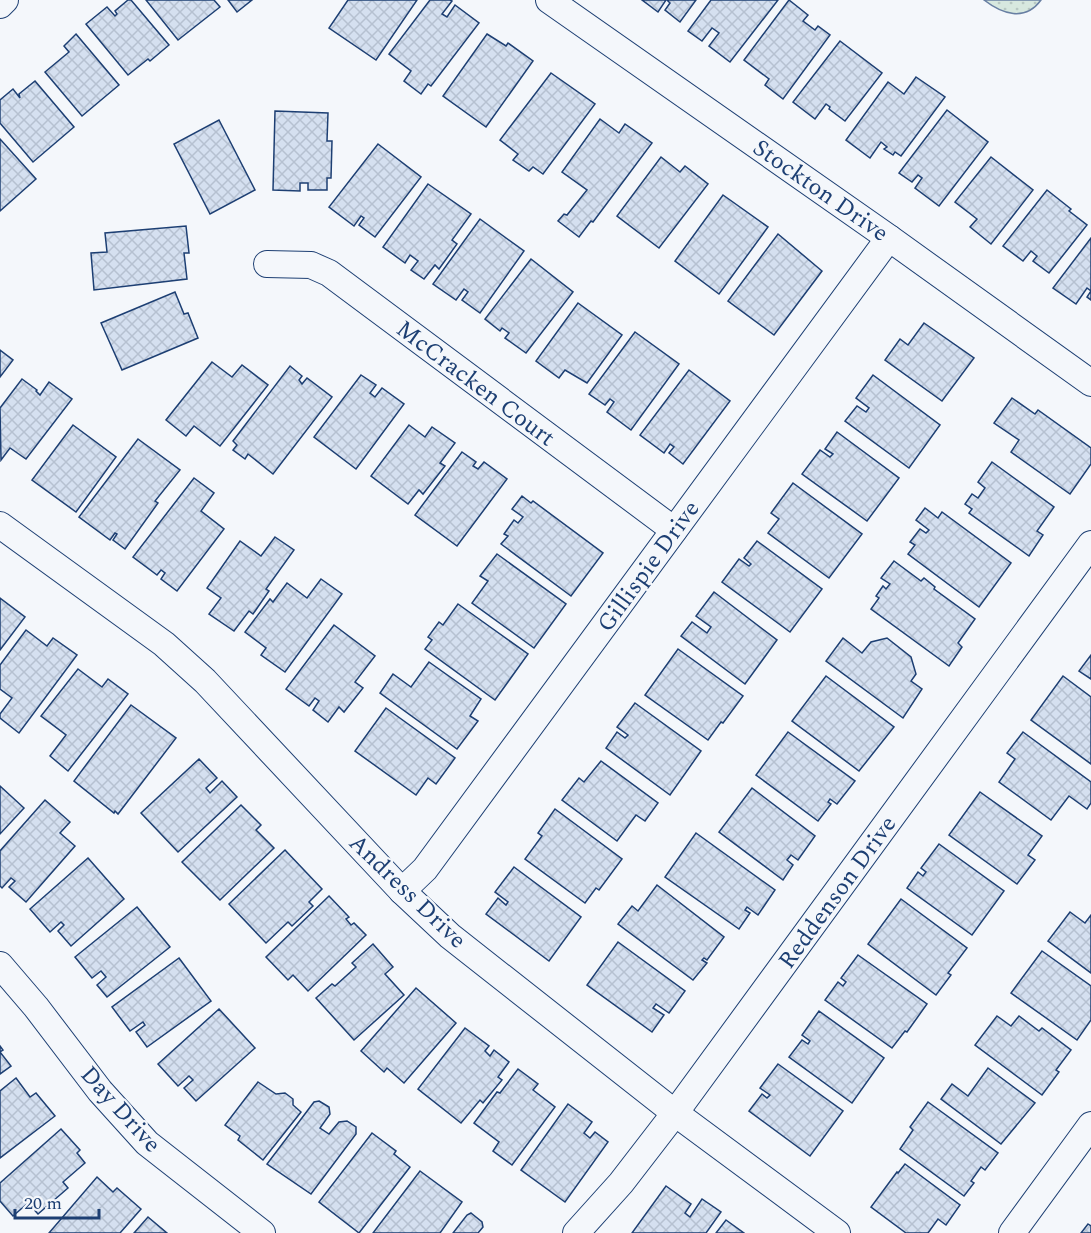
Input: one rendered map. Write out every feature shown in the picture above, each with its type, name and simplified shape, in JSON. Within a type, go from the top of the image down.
[{"type":"street","points":[[0,5],[5,0]]},
{"type":"street","name":"Stockton Drive","points":[[549,0],[1091,383]]},
{"type":"street","name":"Gillispie Drive","points":[[402,891],[425,869],[888,238]]},
{"type":"street","name":"McCracken Court","points":[[267,264],[311,265],[329,273],[674,530]]},
{"type":"street","name":"Andress Drive","points":[[0,525],[155,638],[205,681],[402,891],[450,936],[675,1113],[837,1233]]},
{"type":"street","name":"Reddenson Drive","points":[[576,1233],[621,1183],[675,1113],[1091,544]]},
{"type":"street","name":"Day Drive","points":[[0,965],[36,1007],[100,1091],[147,1143],[262,1233]]},
{"type":"street","points":[[1012,1233],[1091,1125]]},
{"type":"shaded area","points":[[984,0],[1041,0],[1028,11],[1013,14],[998,9]]},
{"type":"building","points":[[131,0],[169,45],[128,75],[86,24],[107,7],[115,16],[117,14],[115,11]]},
{"type":"building","points":[[146,0],[214,0],[220,7],[178,40]]},
{"type":"building","points":[[228,0],[252,0],[237,12]]},
{"type":"building","points":[[348,0],[417,0],[376,60],[329,28]]},
{"type":"building","points":[[430,0],[450,0],[452,1],[442,14],[447,17],[455,5],[479,23],[431,86],[428,84],[421,94],[404,81],[411,71],[389,54]]},
{"type":"building","points":[[642,0],[666,0],[658,12]]},
{"type":"building","points":[[667,0],[696,0],[680,22],[665,10],[670,3]]},
{"type":"building","points":[[711,0],[778,0],[730,62],[709,46],[719,33],[712,28],[702,41],[688,31]]},
{"type":"building","points":[[789,0],[808,15],[803,21],[815,30],[818,26],[830,35],[783,99],[765,85],[769,79],[744,60]]},
{"type":"building","points":[[76,34],[119,85],[82,116],[45,72],[69,52],[64,46]]},
{"type":"building","points":[[487,34],[506,46],[508,43],[533,61],[486,127],[443,96]]},
{"type":"building","points":[[840,41],[882,73],[845,121],[826,104],[815,119],[793,102]]},
{"type":"building","points":[[551,73],[595,104],[543,174],[533,167],[529,171],[513,160],[518,154],[500,140]]},
{"type":"building","points":[[916,77],[945,97],[901,156],[895,152],[893,155],[884,149],[887,147],[881,142],[870,158],[846,140],[888,82],[904,94]]},
{"type":"building","points":[[35,81],[74,127],[33,162],[0,123],[0,100],[13,89],[20,98],[19,94]]},
{"type":"building","points":[[947,110],[988,142],[939,206],[915,188],[922,178],[918,175],[912,182],[899,173]]},
{"type":"building","points":[[275,111],[328,113],[327,141],[332,141],[331,178],[327,178],[327,190],[308,190],[308,183],[300,183],[300,191],[273,190]]},
{"type":"building","points":[[600,119],[619,133],[625,124],[652,143],[593,222],[591,221],[579,237],[558,221],[564,214],[567,215],[587,190],[562,172]]},
{"type":"building","points":[[219,120],[255,190],[210,214],[174,144]]},
{"type":"building","points":[[0,139],[36,179],[0,211]]},
{"type":"building","points":[[378,144],[421,177],[375,237],[359,225],[364,218],[361,216],[354,226],[329,207]]},
{"type":"building","points":[[661,157],[680,172],[685,166],[708,184],[659,248],[617,216]]},
{"type":"building","points":[[991,157],[1033,190],[991,244],[970,227],[977,219],[955,202]]},
{"type":"building","points":[[428,184],[471,214],[452,240],[457,244],[439,269],[435,265],[424,279],[411,270],[418,261],[410,255],[405,263],[383,247]]},
{"type":"building","points":[[1047,190],[1087,225],[1049,273],[1033,261],[1037,256],[1031,251],[1023,261],[1003,246]]},
{"type":"building","points":[[723,195],[768,227],[719,294],[675,261]]},
{"type":"building","points":[[480,219],[524,251],[480,313],[462,300],[468,292],[464,289],[456,300],[433,284]]},
{"type":"building","points":[[186,226],[189,253],[184,253],[187,279],[94,290],[91,253],[107,252],[105,233]]},
{"type":"building","points":[[778,234],[822,271],[774,335],[728,301]]},
{"type":"building","points":[[1091,238],[1091,291],[1087,288],[1076,304],[1053,288]]},
{"type":"building","points":[[531,259],[573,292],[526,353],[505,338],[509,333],[502,328],[500,331],[485,319]]},
{"type":"building","points":[[175,292],[184,314],[188,313],[198,338],[122,370],[101,323]]},
{"type":"building","points":[[578,303],[622,335],[587,383],[565,370],[559,378],[536,361]]},
{"type":"building","points":[[924,323],[974,358],[942,401],[885,360],[900,339],[908,345]]},
{"type":"building","points":[[635,332],[679,364],[631,430],[607,412],[614,402],[610,399],[605,405],[589,394]]},
{"type":"building","points":[[0,350],[13,360],[0,377]]},
{"type":"building","points":[[212,362],[232,377],[242,365],[268,385],[220,446],[194,426],[186,436],[166,420]]},
{"type":"building","points":[[290,366],[302,376],[299,380],[302,384],[307,378],[332,397],[273,474],[248,454],[245,459],[233,450],[237,445],[233,441]]},
{"type":"building","points":[[689,370],[730,401],[683,464],[669,453],[674,447],[670,444],[664,453],[640,435]]},
{"type":"building","points":[[361,375],[376,385],[370,393],[375,397],[382,388],[404,404],[356,469],[314,437]]},
{"type":"building","points":[[873,375],[940,425],[909,468],[845,421],[857,406],[866,412],[869,408],[856,398]]},
{"type":"building","points":[[22,379],[40,395],[49,382],[72,399],[26,459],[10,448],[1,460],[0,408]]},
{"type":"building","points":[[1012,398],[1035,414],[1038,410],[1091,448],[1091,464],[1070,494],[1011,452],[1019,440],[994,423]]},
{"type":"building","points":[[73,425],[116,457],[76,512],[32,480]]},
{"type":"building","points":[[409,425],[425,437],[432,427],[455,443],[440,463],[445,466],[423,494],[419,490],[408,504],[371,476]]},
{"type":"building","points":[[837,432],[899,478],[867,521],[802,474],[820,450],[830,457],[833,454],[825,449]]},
{"type":"building","points":[[138,439],[180,470],[155,501],[158,503],[125,549],[113,540],[117,534],[115,533],[110,540],[79,517]]},
{"type":"building","points":[[462,452],[476,462],[473,466],[478,469],[484,462],[507,479],[457,546],[415,515]]},
{"type":"building","points":[[992,462],[1054,507],[1037,531],[1043,535],[1029,556],[969,513],[972,509],[965,504],[972,494],[978,498],[985,488],[978,482]]},
{"type":"building","points":[[194,478],[214,493],[201,511],[224,529],[177,591],[161,579],[165,573],[161,570],[157,575],[133,557]]},
{"type":"building","points":[[793,483],[862,534],[829,578],[768,533],[779,519],[771,513]]},
{"type":"building","points":[[522,496],[531,503],[533,501],[603,553],[571,596],[501,544],[508,536],[504,534],[514,520],[518,523],[523,517],[512,509]]},
{"type":"building","points":[[925,508],[938,518],[942,512],[1011,563],[979,607],[908,554],[915,545],[910,542],[920,529],[926,533],[929,530],[916,520]]},
{"type":"building","points":[[275,537],[294,550],[266,589],[269,591],[253,614],[249,611],[234,631],[209,614],[221,598],[207,588],[240,541],[261,556]]},
{"type":"building","points":[[757,541],[822,589],[790,632],[722,582],[739,559],[749,566],[751,564],[744,558]]},
{"type":"building","points":[[497,554],[566,604],[534,648],[472,603],[488,581],[480,576]]},
{"type":"building","points":[[894,561],[921,581],[924,578],[935,587],[934,589],[975,619],[958,643],[962,647],[949,666],[871,609],[879,598],[876,596],[883,586],[886,589],[890,584],[881,578]]},
{"type":"building","points":[[321,579],[342,594],[285,672],[261,655],[266,648],[245,632],[270,599],[273,602],[287,583],[307,598]]},
{"type":"building","points":[[714,592],[777,640],[745,684],[681,636],[692,622],[707,633],[711,627],[696,616]]},
{"type":"building","points":[[0,598],[25,617],[0,650]]},
{"type":"building","points":[[458,604],[528,654],[495,700],[425,649],[432,640],[428,637],[439,622],[443,625]]},
{"type":"building","points":[[334,625],[375,656],[355,682],[363,688],[344,712],[339,707],[328,722],[313,710],[319,701],[315,698],[309,706],[286,689]]},
{"type":"building","points":[[26,630],[47,646],[53,638],[77,655],[19,733],[0,718],[0,714],[12,698],[0,689],[0,665]]},
{"type":"building","points":[[843,638],[862,653],[871,642],[887,638],[911,657],[916,674],[911,681],[922,689],[903,718],[826,661]]},
{"type":"building","points":[[678,649],[743,696],[708,740],[645,695]]},
{"type":"building","points":[[1091,655],[1091,679],[1079,671]]},
{"type":"building","points":[[429,662],[481,699],[470,716],[478,721],[457,749],[380,693],[393,674],[411,687]]},
{"type":"building","points":[[78,669],[102,687],[108,679],[128,694],[68,771],[50,756],[66,735],[41,716]]},
{"type":"building","points":[[826,676],[894,727],[859,771],[792,721]]},
{"type":"building","points":[[1063,676],[1091,697],[1091,764],[1031,720]]},
{"type":"building","points":[[635,703],[701,751],[670,795],[606,748],[617,732],[625,738],[628,735],[617,727]]},
{"type":"building","points":[[131,705],[176,738],[118,814],[74,781]]},
{"type":"building","points":[[386,708],[455,758],[436,784],[428,778],[416,795],[355,751]]},
{"type":"building","points":[[788,732],[855,781],[837,804],[830,799],[828,802],[831,804],[818,821],[756,775]]},
{"type":"building","points":[[1023,732],[1091,782],[1091,803],[1087,809],[1069,796],[1051,820],[999,782],[1015,759],[1007,753]]},
{"type":"building","points":[[199,759],[217,778],[206,788],[210,793],[222,781],[237,797],[178,852],[141,813]]},
{"type":"building","points":[[601,761],[658,803],[645,821],[636,815],[617,841],[562,800],[579,778],[584,782]]},
{"type":"building","points":[[0,786],[24,808],[0,834]]},
{"type":"building","points":[[752,788],[815,836],[798,860],[791,855],[787,860],[793,865],[783,880],[719,832]]},
{"type":"building","points":[[980,792],[1042,836],[1028,855],[1035,860],[1017,884],[949,835]]},
{"type":"building","points":[[45,800],[70,822],[60,833],[75,846],[26,902],[9,887],[15,881],[11,878],[2,888],[0,886],[0,851]]},
{"type":"building","points":[[241,805],[261,825],[256,830],[274,848],[220,900],[182,862]]},
{"type":"building","points":[[555,809],[622,859],[599,890],[596,888],[585,903],[525,859],[542,836],[538,833]]},
{"type":"building","points":[[696,833],[775,890],[758,915],[747,907],[745,910],[750,913],[739,929],[665,877]]},
{"type":"building","points":[[939,844],[1004,891],[972,935],[907,888],[918,872],[923,876],[926,872],[921,868]]},
{"type":"building","points":[[285,850],[322,889],[309,902],[313,906],[292,926],[288,922],[266,943],[229,904]]},
{"type":"building","points":[[88,858],[124,899],[71,946],[58,931],[64,925],[61,922],[50,932],[30,909]]},
{"type":"building","points":[[514,867],[581,917],[549,961],[486,914],[498,898],[506,905],[508,902],[495,892]]},
{"type":"building","points":[[657,885],[724,937],[707,960],[704,958],[702,960],[707,963],[693,980],[618,924],[632,906],[638,911]]},
{"type":"building","points":[[329,896],[349,917],[346,919],[351,925],[354,923],[366,935],[308,991],[293,975],[288,980],[266,957]]},
{"type":"building","points":[[901,899],[967,948],[948,973],[951,975],[936,995],[868,944]]},
{"type":"building","points":[[137,907],[170,947],[107,997],[97,985],[106,977],[101,971],[92,978],[75,957]]},
{"type":"building","points":[[1070,912],[1085,923],[1091,915],[1091,973],[1048,941]]},
{"type":"building","points":[[618,942],[685,991],[669,1013],[656,1004],[653,1008],[664,1015],[652,1032],[587,985]]},
{"type":"building","points":[[373,944],[393,967],[385,974],[404,995],[354,1040],[316,998],[332,984],[335,986],[356,967],[352,963]]},
{"type":"building","points":[[1042,951],[1091,986],[1091,1020],[1077,1040],[1011,993]]},
{"type":"building","points":[[858,955],[927,1004],[892,1048],[825,1000],[838,982],[843,986],[846,982],[841,978]]},
{"type":"building","points":[[179,958],[211,1001],[147,1047],[136,1032],[145,1025],[143,1022],[130,1031],[112,1007]]},
{"type":"building","points":[[416,988],[456,1023],[404,1083],[387,1068],[384,1072],[361,1051]]},
{"type":"building","points":[[219,1009],[255,1048],[196,1101],[184,1088],[193,1080],[189,1076],[178,1086],[158,1064]]},
{"type":"building","points":[[819,1011],[884,1058],[852,1103],[789,1057],[802,1040],[808,1044],[810,1041],[802,1035]]},
{"type":"building","points":[[997,1016],[1011,1026],[1019,1016],[1039,1031],[1042,1028],[1071,1050],[1056,1070],[1059,1072],[1042,1095],[975,1045]]},
{"type":"building","points":[[465,1028],[489,1046],[485,1051],[490,1056],[494,1050],[509,1062],[498,1077],[502,1080],[483,1103],[480,1100],[461,1123],[418,1089]]},
{"type":"building","points":[[0,1052],[11,1066],[0,1074]]},
{"type":"building","points":[[778,1064],[843,1111],[810,1156],[749,1111],[762,1094],[767,1098],[770,1095],[760,1088]]},
{"type":"building","points":[[988,1068],[1035,1103],[1001,1144],[941,1099],[952,1084],[968,1096]]},
{"type":"building","points":[[518,1069],[538,1084],[533,1090],[555,1107],[512,1165],[493,1151],[499,1142],[474,1123]]},
{"type":"building","points":[[16,1078],[30,1097],[36,1093],[55,1116],[0,1158],[0,1091]]},
{"type":"building","points":[[258,1082],[276,1094],[285,1093],[293,1099],[293,1105],[301,1112],[263,1160],[238,1140],[240,1136],[225,1125]]},
{"type":"building","points":[[319,1101],[329,1107],[330,1114],[320,1128],[329,1134],[339,1122],[347,1121],[356,1127],[356,1134],[311,1194],[267,1164],[314,1102]]},
{"type":"building","points":[[928,1102],[998,1153],[985,1170],[981,1167],[971,1181],[974,1183],[964,1196],[900,1149],[913,1130],[910,1127]]},
{"type":"building","points":[[568,1104],[592,1122],[584,1133],[590,1138],[595,1132],[608,1142],[565,1202],[521,1170]]},
{"type":"building","points":[[61,1129],[80,1150],[77,1153],[85,1163],[63,1182],[68,1188],[38,1214],[28,1203],[13,1216],[0,1201],[0,1183]]},
{"type":"building","points":[[372,1133],[396,1151],[394,1154],[410,1167],[359,1233],[319,1202]]},
{"type":"building","points":[[905,1164],[960,1205],[946,1225],[938,1219],[928,1233],[906,1233],[871,1207]]},
{"type":"building","points":[[420,1171],[462,1202],[440,1233],[373,1233]]},
{"type":"building","points":[[97,1177],[113,1192],[117,1188],[141,1209],[120,1233],[49,1233]]},
{"type":"building","points":[[666,1186],[691,1204],[685,1213],[690,1217],[702,1199],[721,1212],[706,1233],[632,1233]]},
{"type":"building","points":[[471,1213],[482,1222],[483,1227],[478,1233],[453,1233],[467,1215]]},
{"type":"building","points":[[148,1217],[167,1233],[134,1233]]},
{"type":"building","points":[[726,1220],[744,1233],[716,1233]]},
{"type":"building","points":[[1088,1224],[1091,1226],[1091,1233],[1081,1233]]}]
